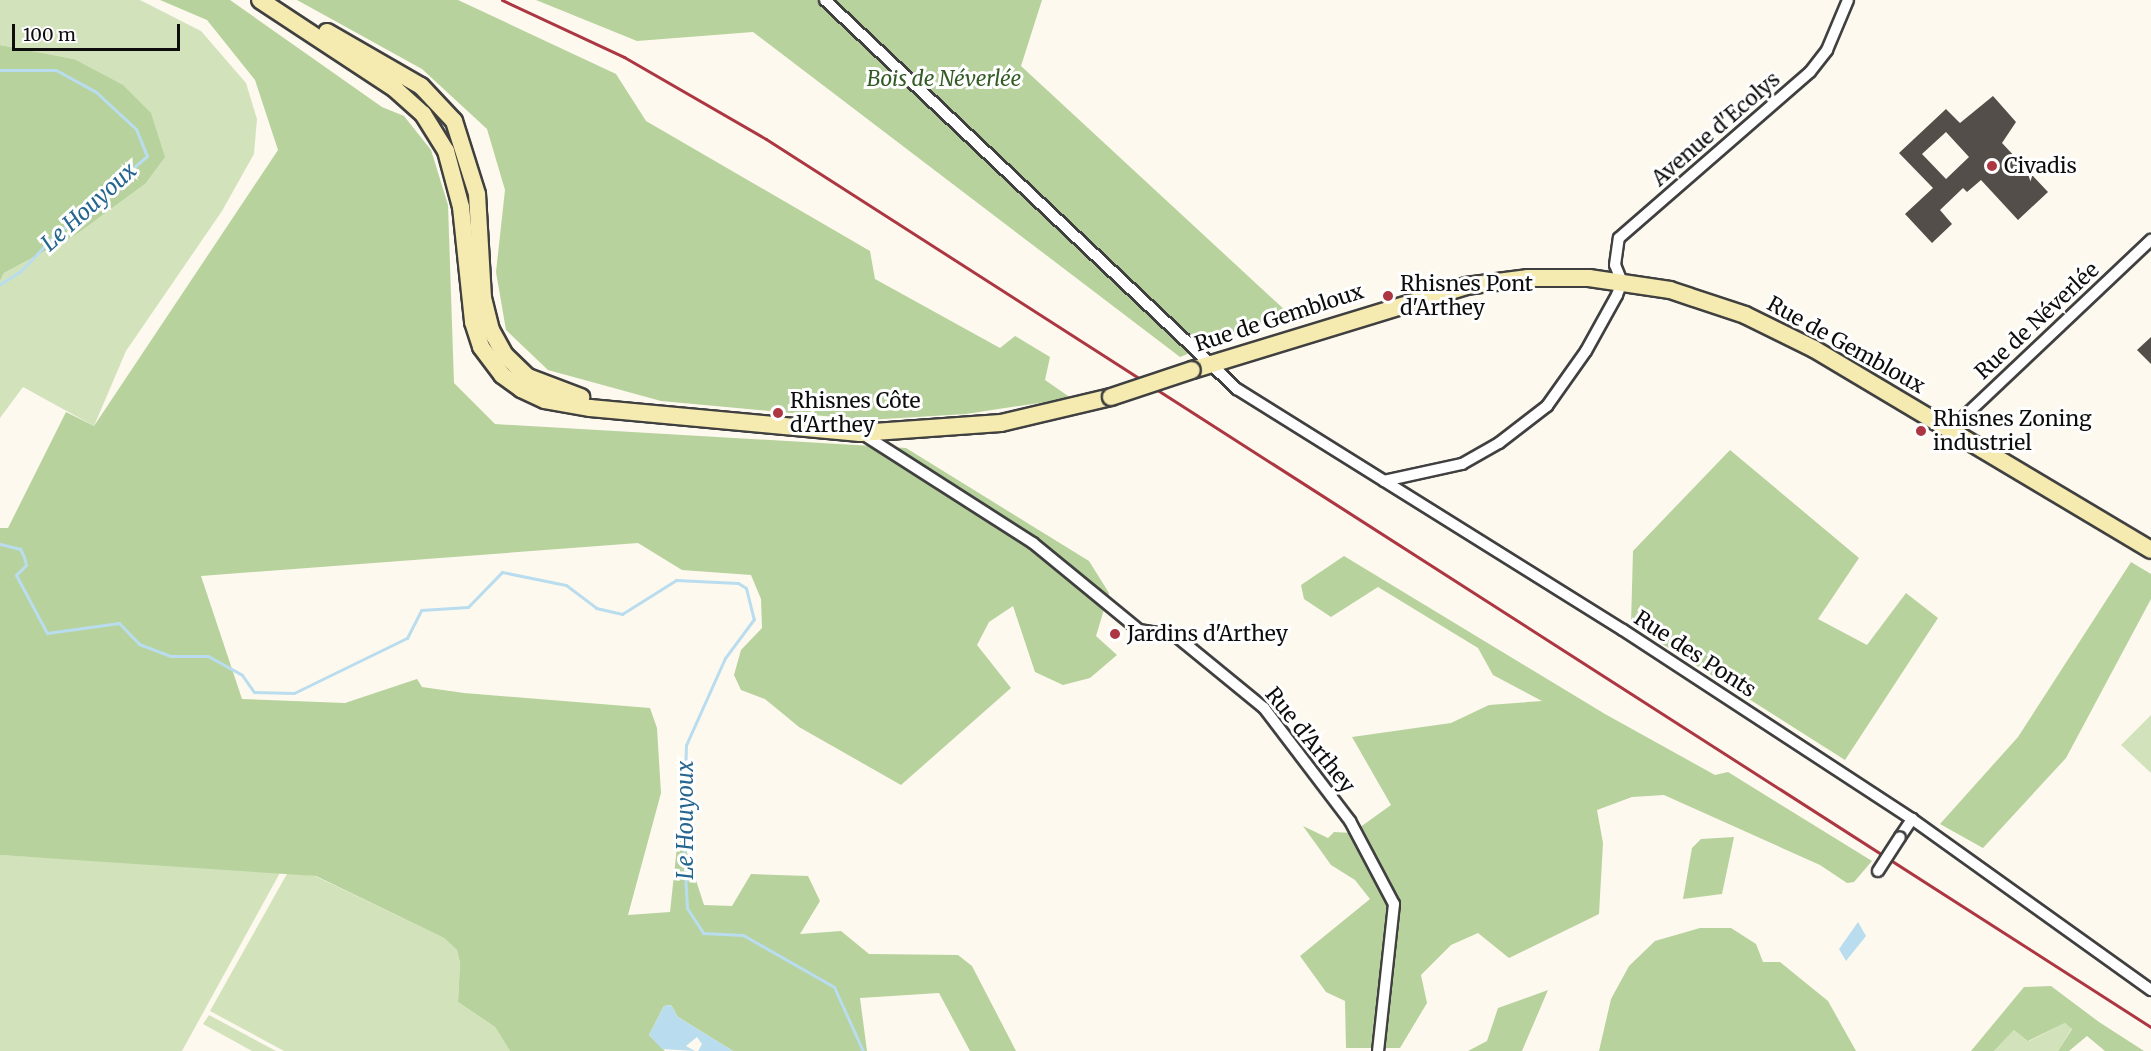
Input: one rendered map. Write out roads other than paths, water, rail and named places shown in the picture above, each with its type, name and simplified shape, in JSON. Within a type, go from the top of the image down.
[{"type":"main road","name":"Rue de Gembloux","points":[[262,0],[395,89],[423,114],[446,151],[461,207],[473,322],[481,347],[502,375],[545,400],[678,417],[860,433],[1001,423],[1075,409],[1210,364],[1466,286],[1528,278],[1622,282],[1712,303],[1779,330],[2151,550]]},
{"type":"street","name":"Rue des Ponts","points":[[825,0],[1237,389],[1912,819],[2151,990]]},
{"type":"street","name":"Avenue d'Ecolys","points":[[1622,282],[1616,265],[1619,238],[1810,72],[1841,25],[1848,0]]},
{"type":"street","name":"Rue de Néverlée","points":[[1950,430],[2151,240]]},
{"type":"street","points":[[1384,481],[1462,464],[1499,443],[1547,406],[1586,351],[1622,282]]},
{"type":"street","name":"Rue d'Arthey","points":[[860,433],[1034,543],[1139,630],[1176,636],[1264,708],[1350,821],[1394,904],[1378,1051]]},
{"type":"street","points":[[1878,871],[1912,819]]},
{"type":"water","points":[[1858,922],[1866,936],[1846,961],[1839,949]]},
{"type":"water","points":[[671,1005],[678,1017],[733,1051],[698,1051],[702,1044],[697,1037],[686,1046],[695,1051],[662,1049],[649,1035],[664,1006]]},
{"type":"waterway","name":"Le Houyoux","points":[[0,70],[56,70],[96,92],[136,129],[147,156],[51,239],[21,271],[0,284]]},
{"type":"waterway","name":"Le Houyoux","points":[[0,544],[20,549],[26,565],[16,575],[47,633],[119,623],[139,644],[171,656],[208,656],[242,675],[254,692],[294,693],[407,638],[421,610],[468,607],[502,572],[566,585],[596,608],[622,614],[676,580],[738,583],[746,588],[754,619],[725,658],[686,745],[683,836],[687,908],[703,933],[743,935],[834,987],[863,1051]]},
{"type":"railway","points":[[502,0],[624,57],[766,139],[2151,1027]]},
{"type":"place","name":"Civadis","points":[[1992,166]]},
{"type":"place","name":"Rhisnes Pont d'Arthey","points":[[1388,296]]},
{"type":"place","name":"Rhisnes Côte d'Arthey","points":[[778,413]]},
{"type":"place","name":"Rhisnes Zoning industriel","points":[[1921,431]]},
{"type":"place","name":"Jardins d'Arthey","points":[[1115,634]]},
{"type":"park label","name":"Bois de Néverlée","points":[[944,79]]}]
